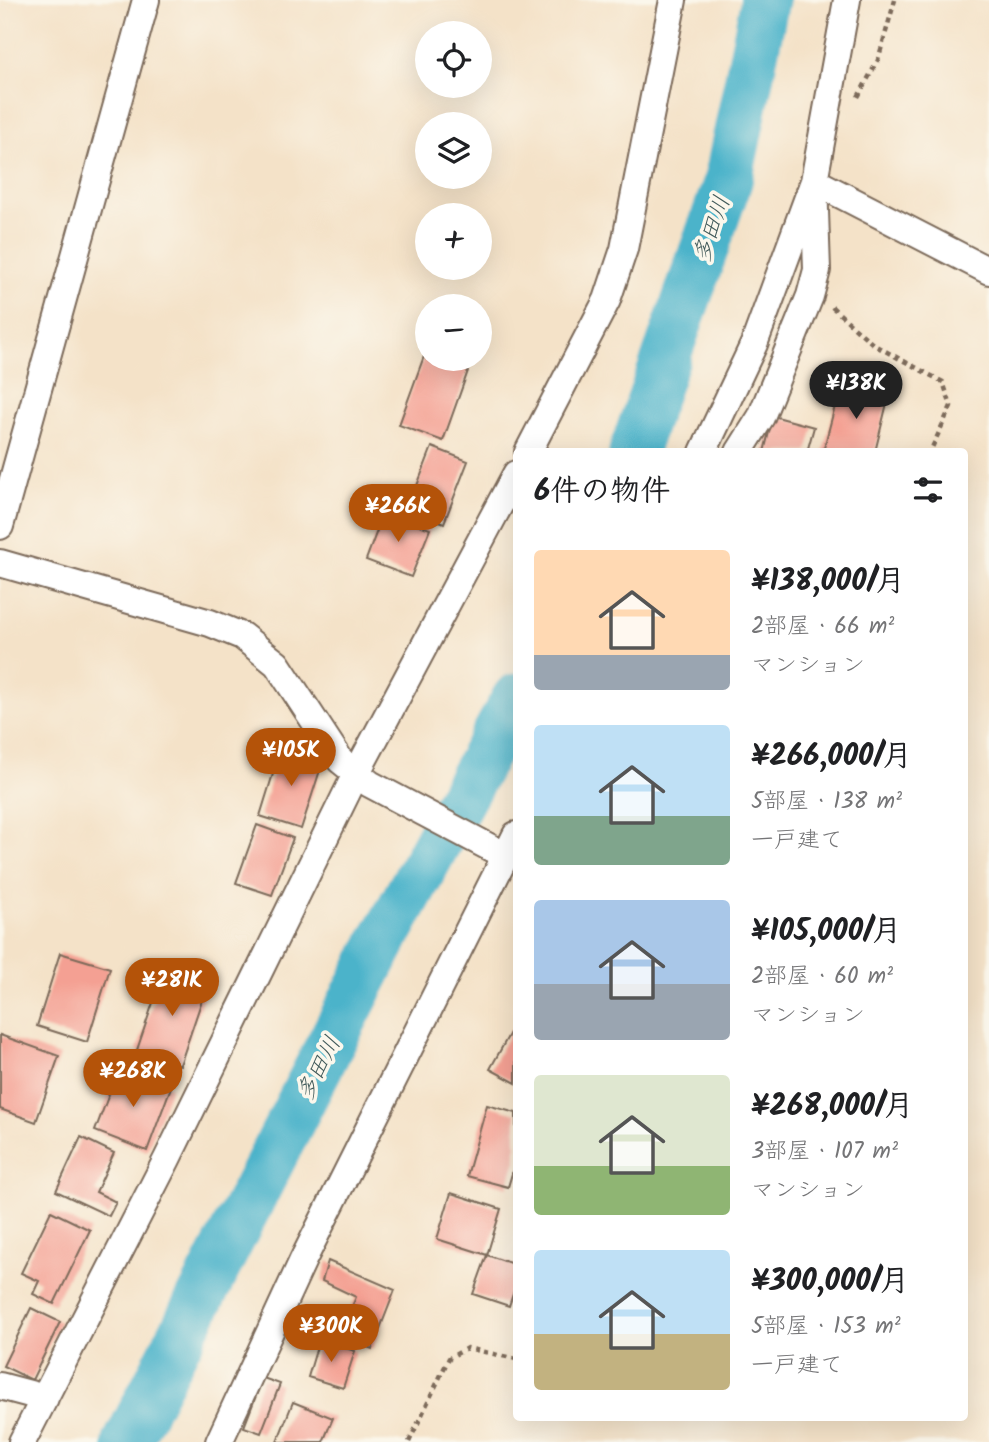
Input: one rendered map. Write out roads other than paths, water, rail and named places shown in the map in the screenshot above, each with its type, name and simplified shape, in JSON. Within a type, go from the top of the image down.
[{"type":"street","points":[[0,526],[146,0]]},
{"type":"street","points":[[530,448],[602,310],[620,262],[673,0]]},
{"type":"street","points":[[706,448],[754,344],[814,181],[847,0]]},
{"type":"street","points":[[742,448],[761,417],[810,296],[817,270],[814,181]]},
{"type":"street","points":[[814,181],[989,271]]},
{"type":"street","points":[[22,1442],[363,779],[513,480]]},
{"type":"street","points":[[0,564],[210,622],[242,636],[277,664],[340,760],[363,779],[504,847],[303,1260],[219,1442]]},
{"type":"street","points":[[0,1386],[45,1398]]},
{"type":"waterway","name":"多田川","points":[[634,448],[728,181],[765,0]]},
{"type":"waterway","name":"多田川","points":[[127,1442],[382,943],[513,703]]}]
